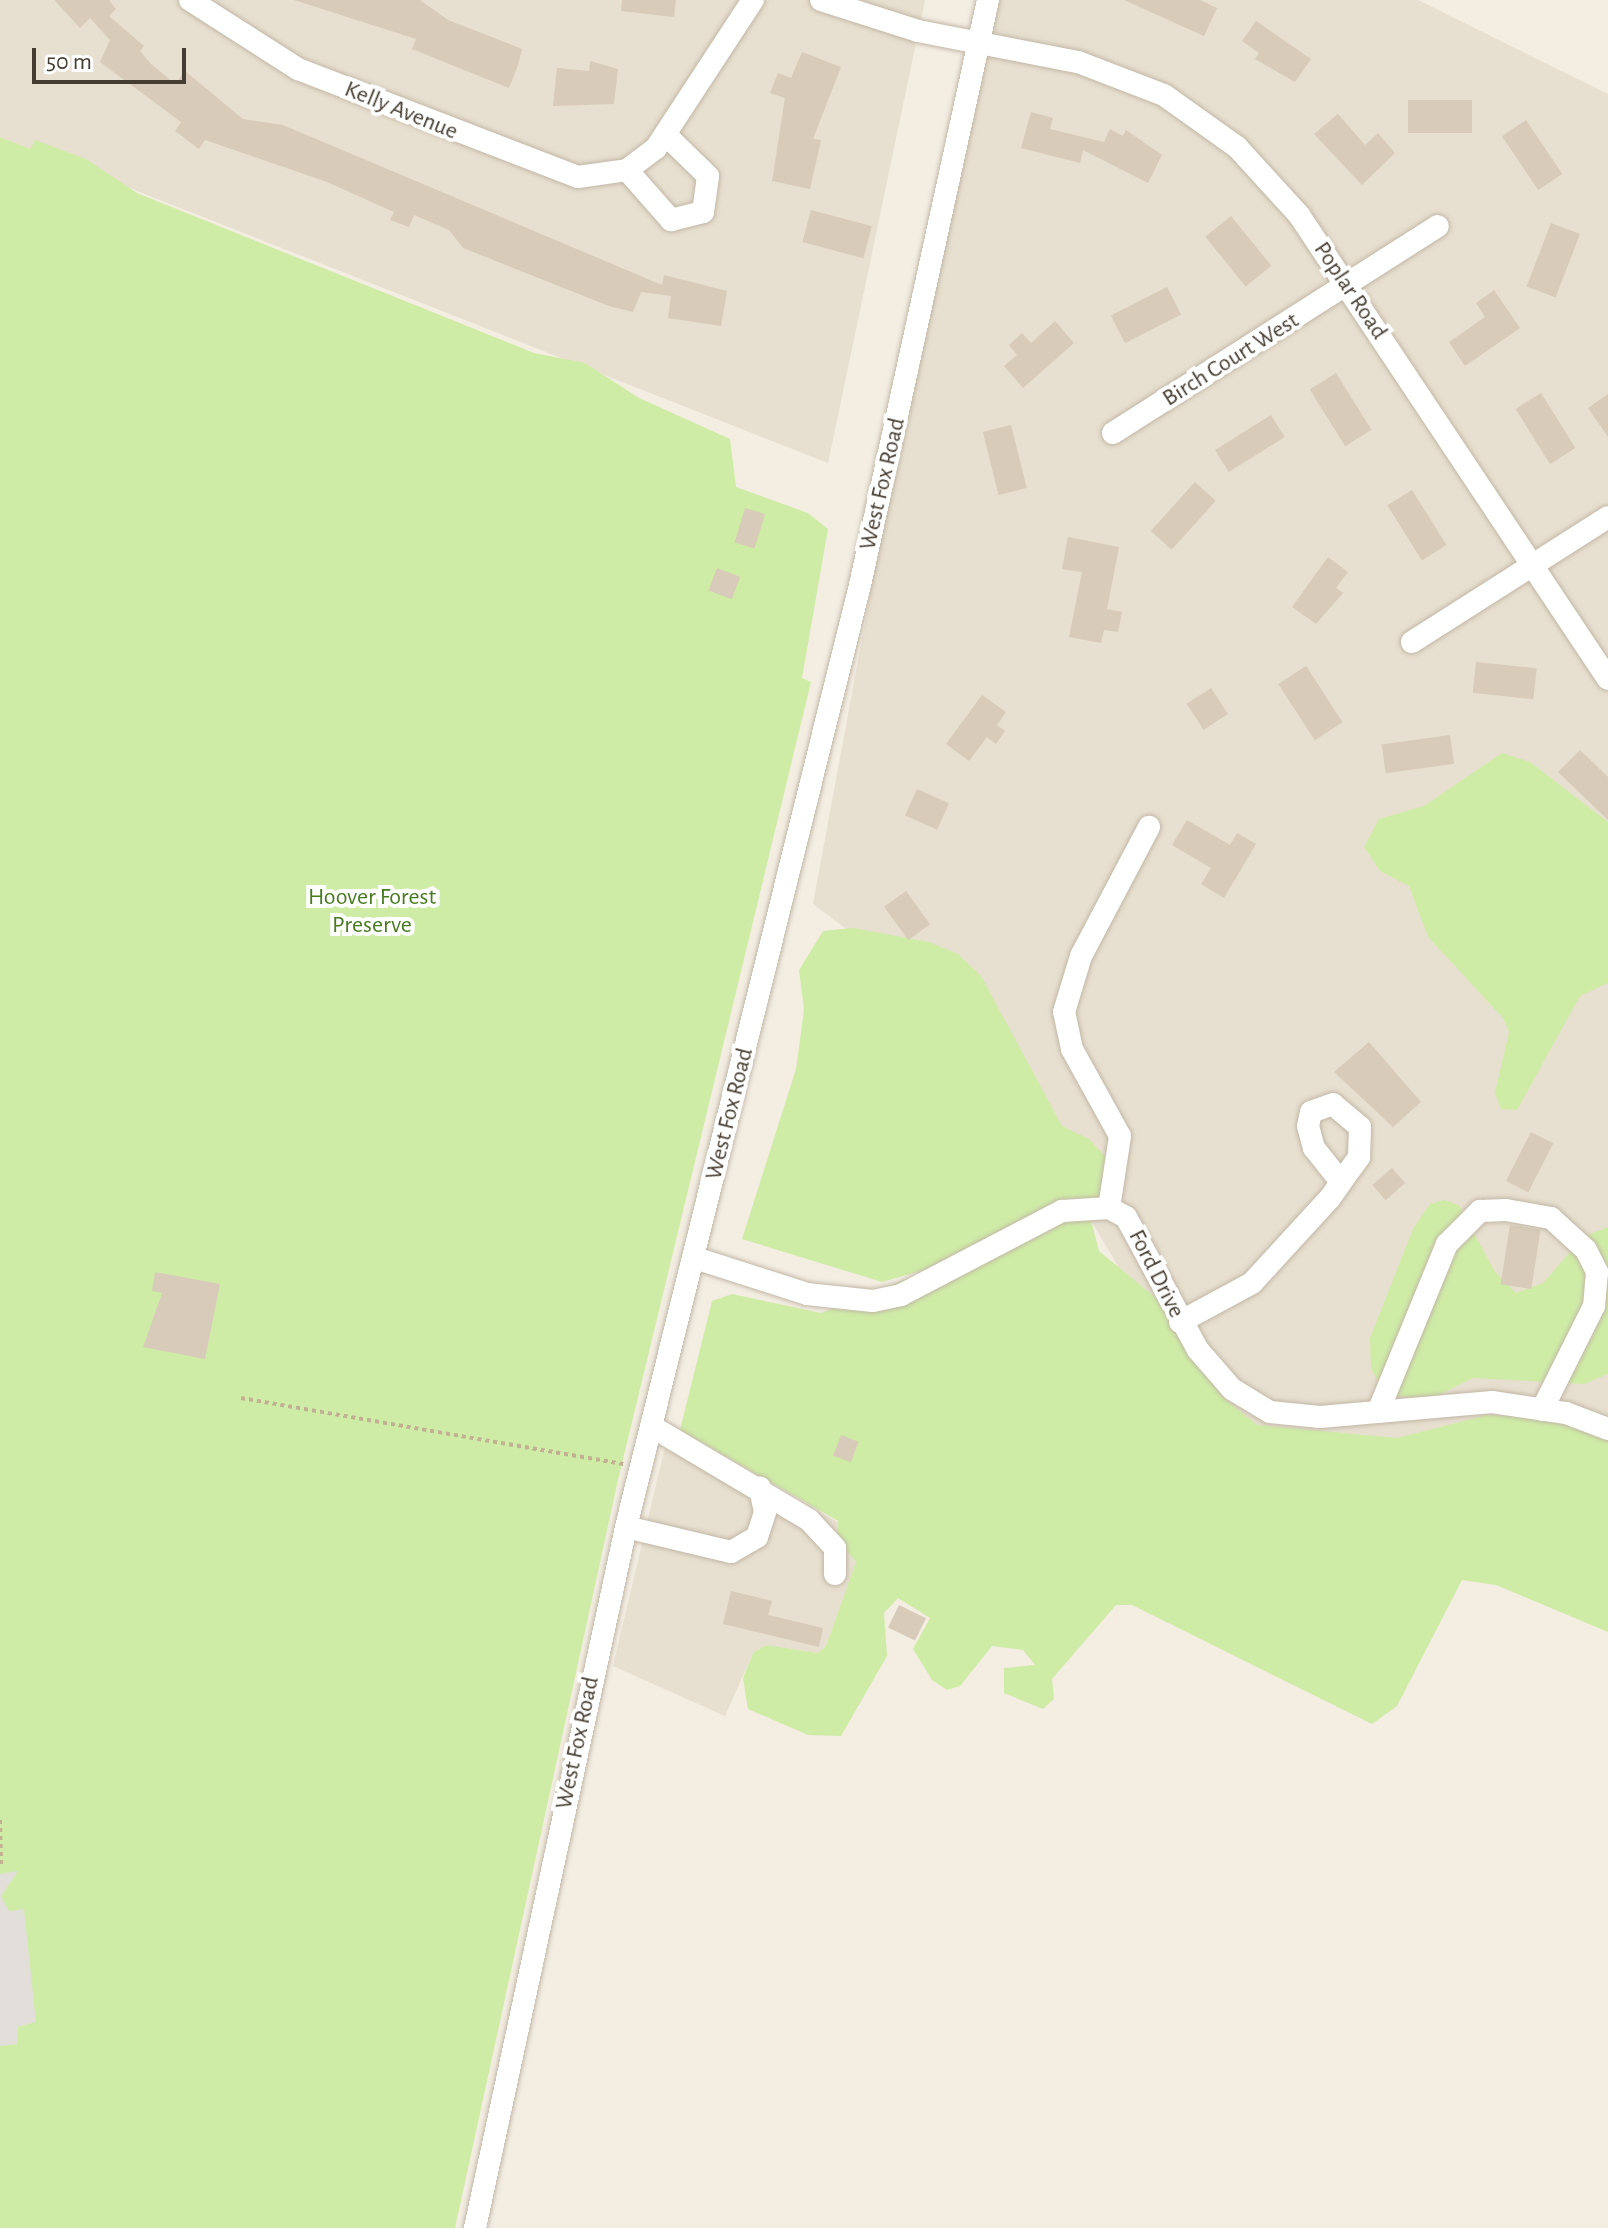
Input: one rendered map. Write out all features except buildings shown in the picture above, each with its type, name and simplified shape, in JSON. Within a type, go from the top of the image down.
[{"type":"street","name":"Kelly Avenue","points":[[190,0],[298,69],[559,174],[627,170]]},
{"type":"street","points":[[666,135],[708,176],[703,212],[671,220],[627,170],[666,135],[753,0]]},
{"type":"street","name":"Poplar Road","points":[[821,0],[861,17],[1078,62],[1164,95],[1237,147],[1299,215],[1608,679]]},
{"type":"street","name":"West Fox Road","points":[[475,2228],[626,1527],[860,585],[988,0]]},
{"type":"street","name":"Birch Court West","points":[[1113,433],[1348,287],[1438,226]]},
{"type":"street","points":[[1412,642],[1608,517]]},
{"type":"street","points":[[1109,1208],[1120,1136],[1072,1049],[1064,1012],[1081,956],[1149,827]]},
{"type":"street","points":[[1180,1322],[1252,1283],[1341,1182]]},
{"type":"street","name":"Ford Drive","points":[[695,1258],[807,1294],[873,1301],[901,1295],[1062,1211],[1109,1208],[1126,1217],[1180,1322],[1232,1389],[1270,1412],[1378,1412],[1492,1402],[1542,1410],[1608,1429]]},
{"type":"street","points":[[1378,1412],[1447,1244],[1480,1211],[1506,1210],[1551,1218],[1586,1250],[1597,1272],[1594,1306],[1542,1410]]},
{"type":"street","points":[[651,1426],[760,1488],[828,1539],[837,1556],[835,1574]]},
{"type":"street","points":[[626,1527],[731,1552],[757,1537],[765,1512],[760,1488]]},
{"type":"path","points":[[241,1398],[641,1467]]},
{"type":"path","points":[[0,1820],[1,1864]]},
{"type":"shaded area","points":[[0,0],[925,0],[828,463],[0,137]]},
{"type":"shaded area","points":[[988,0],[1418,0],[1608,94],[1608,1460],[1301,1464],[1206,1415],[1011,1085],[881,955],[813,904],[871,590],[860,585]]},
{"type":"shaded area","points":[[669,1430],[838,1522],[837,1533],[857,1562],[826,1646],[818,1653],[766,1645],[753,1653],[725,1716],[613,1666]]},
{"type":"shaded area","points":[[18,1871],[1,1896],[9,1911],[24,1909],[36,2022],[18,2027],[17,2044],[0,2046],[0,1874]]},
{"type":"green space","name":"Hoover Forest Preserve","points":[[0,137],[30,149],[35,140],[86,159],[137,193],[534,353],[585,363],[639,398],[730,439],[736,487],[808,513],[828,529],[802,678],[811,682],[618,1480],[455,2228],[0,2228]]},
{"type":"green space","points":[[1502,753],[1530,762],[1608,822],[1608,983],[1580,996],[1517,1110],[1501,1109],[1495,1093],[1509,1032],[1503,1018],[1428,937],[1409,886],[1380,871],[1364,847],[1379,819],[1424,806]]},
{"type":"green space","points":[[853,928],[929,942],[958,954],[981,976],[1062,1126],[1089,1139],[1114,1166],[1091,1220],[1099,1251],[1156,1298],[1221,1396],[1257,1425],[1397,1438],[1487,1415],[1563,1419],[1608,1434],[1608,1632],[1496,1585],[1462,1580],[1397,1706],[1372,1724],[1132,1605],[1116,1605],[1052,1679],[1054,1699],[1043,1709],[1004,1693],[1004,1668],[1035,1665],[1023,1650],[992,1646],[960,1686],[947,1690],[932,1680],[913,1649],[930,1618],[898,1598],[884,1613],[887,1656],[841,1736],[808,1735],[748,1709],[743,1678],[753,1653],[766,1645],[818,1653],[826,1646],[856,1562],[837,1538],[838,1521],[680,1430],[712,1301],[732,1294],[821,1313],[941,1265],[882,1282],[742,1239],[796,1069],[804,1010],[799,970],[823,931]]},
{"type":"green space","points":[[1444,1200],[1459,1205],[1495,1272],[1516,1293],[1543,1283],[1583,1237],[1608,1227],[1608,1374],[1584,1384],[1473,1378],[1431,1399],[1385,1395],[1371,1368],[1370,1338],[1413,1229],[1430,1204]]}]
